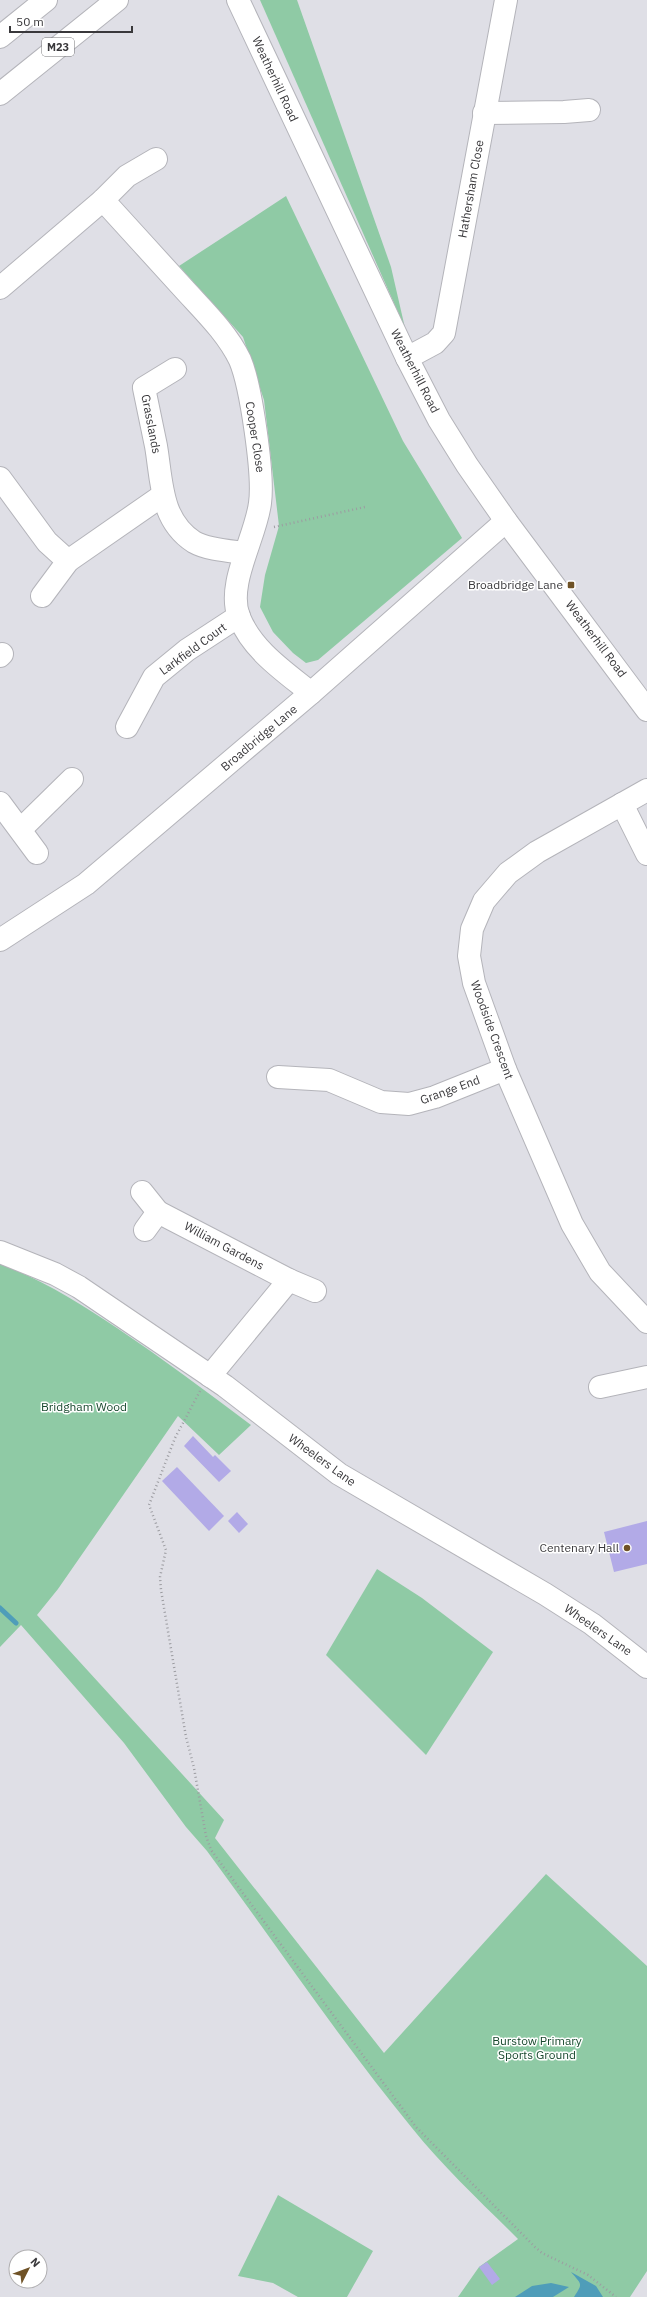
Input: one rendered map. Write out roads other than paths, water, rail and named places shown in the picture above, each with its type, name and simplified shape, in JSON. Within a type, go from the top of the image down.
[{"type":"main road","points":[[0,37],[46,0]]},
{"type":"main road","name":"M23","points":[[0,94],[116,0]]},
{"type":"main road","name":"Weatherhill Road","points":[[238,0],[407,358],[439,420],[506,521],[647,710]]},
{"type":"main road","name":"Hathersham Close","points":[[407,358],[435,343],[444,333],[506,0]]},
{"type":"main road","points":[[484,113],[564,112],[589,110]]},
{"type":"main road","points":[[0,288],[103,200],[127,176],[156,158]]},
{"type":"main road","name":"Cooper Close","points":[[103,200],[221,329],[240,361],[246,383],[262,481],[260,504],[254,532],[245,553],[237,597],[239,616],[254,644],[311,693]]},
{"type":"main road","name":"Grasslands","points":[[175,369],[144,388],[156,445],[163,495],[171,518],[194,542],[215,548],[245,553]]},
{"type":"main road","points":[[0,478],[47,542],[68,561]]},
{"type":"main road","points":[[42,596],[68,561],[163,495]]},
{"type":"main road","name":"Broadbridge Lane","points":[[0,940],[86,884],[311,693],[506,521]]},
{"type":"main road","name":"Larkfield Court","points":[[128,727],[154,677],[187,650],[239,616]]},
{"type":"main road","points":[[21,829],[72,779]]},
{"type":"main road","name":"Woodside Crescent","points":[[647,790],[537,852],[508,873],[484,901],[472,928],[469,956],[474,983],[505,1069],[572,1224],[600,1272],[647,1322]]},
{"type":"main road","points":[[0,803],[21,829],[37,853]]},
{"type":"main road","points":[[622,804],[647,854]]},
{"type":"main road","name":"Grange End","points":[[278,1077],[329,1080],[381,1102],[410,1104],[435,1097],[505,1069]]},
{"type":"main road","name":"William Gardens","points":[[142,1192],[158,1212],[289,1280],[315,1291]]},
{"type":"main road","points":[[145,1230],[158,1212]]},
{"type":"main road","name":"Wheelers Lane","points":[[0,1252],[68,1280],[210,1376],[339,1474],[545,1594],[643,1657]]},
{"type":"main road","points":[[210,1376],[289,1280]]},
{"type":"main road","points":[[600,1387],[647,1377]]},
{"type":"water","points":[[571,2272],[596,2286],[603,2297],[574,2297],[580,2284]]},
{"type":"water","points":[[551,2283],[569,2287],[553,2297],[515,2297],[532,2286]]},
{"type":"waterway","points":[[0,1608],[16,1623]]},
{"type":"place","name":"Broadbridge Lane","points":[[571,585]]},
{"type":"place","name":"Centenary Hall","points":[[627,1548]]},
{"type":"park label","name":"Bridgham Wood","points":[[84,1407]]},
{"type":"park label","name":"Burstow Primary Sports Ground","points":[[537,2048]]}]
